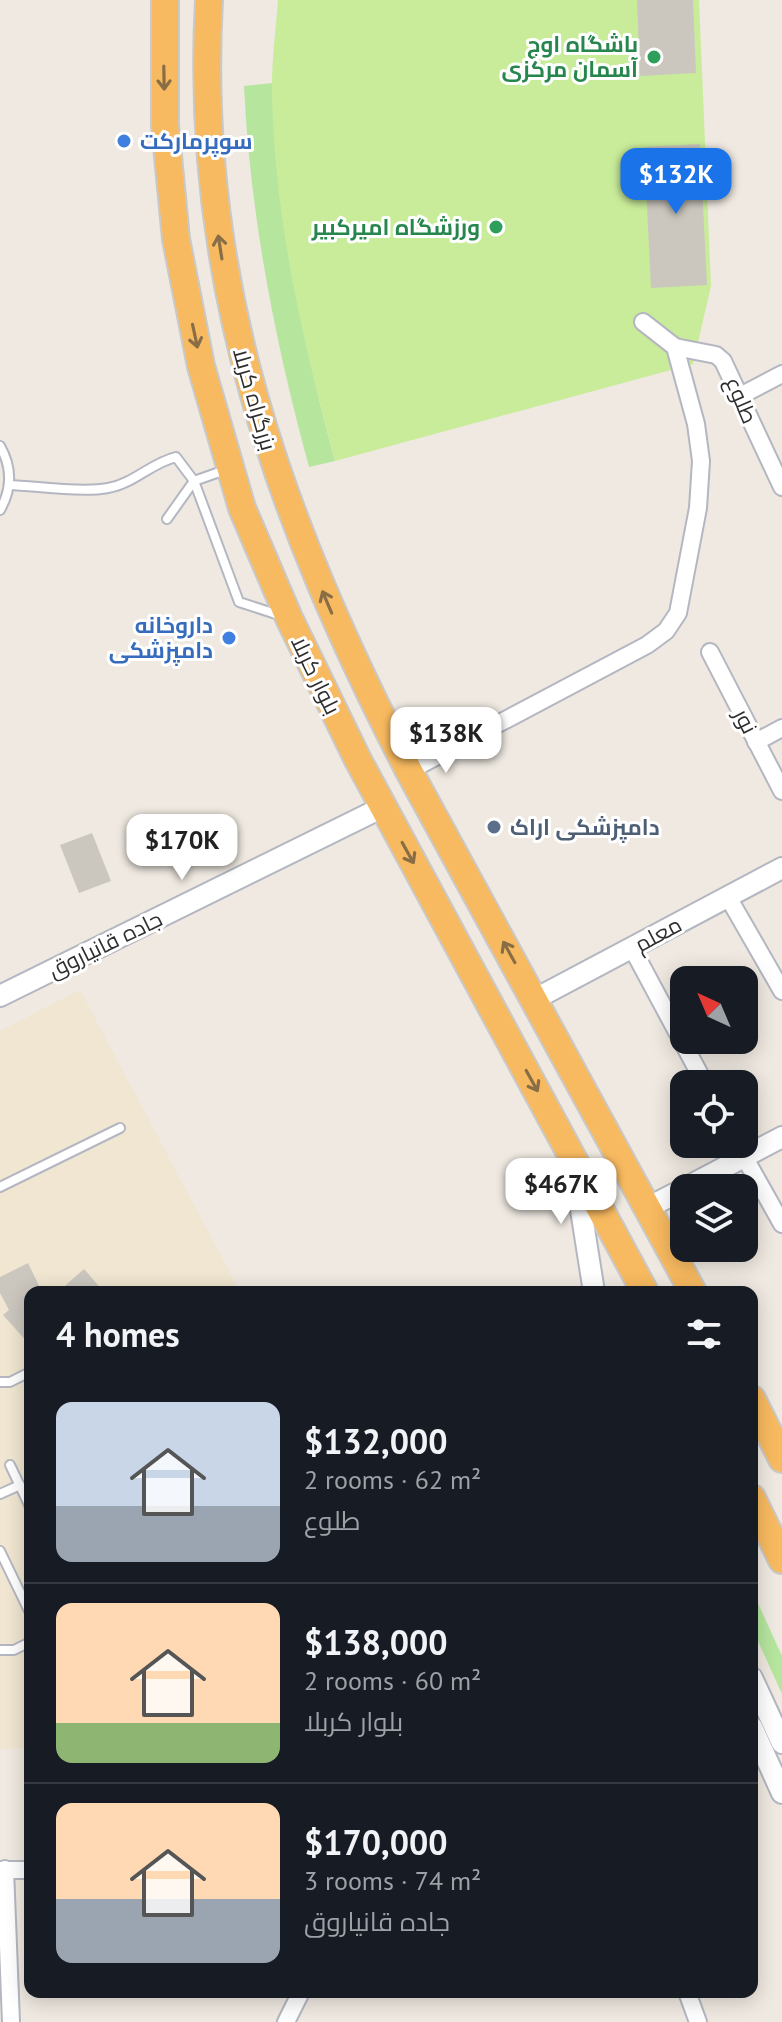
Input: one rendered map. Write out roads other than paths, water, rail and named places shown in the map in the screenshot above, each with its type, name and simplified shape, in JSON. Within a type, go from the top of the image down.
[{"type":"highway","name":"بلوار کربلا","points":[[165,0],[165,125],[176,239],[201,366],[242,508],[289,618],[383,807],[642,1286]]},
{"type":"highway","name":"بزرگراه کربلا","points":[[209,0],[207,100],[211,171],[232,316],[253,400],[313,571],[409,771]]},
{"type":"highway","points":[[409,771],[690,1286]]},
{"type":"highway","points":[[758,1411],[782,1459]]},
{"type":"highway","points":[[758,1510],[782,1560]]},
{"type":"street","points":[[409,771],[647,645],[659,638],[675,619],[698,508],[701,461],[696,424],[675,347],[643,322]]},
{"type":"street","name":"طلوع","points":[[675,347],[716,355],[723,361],[776,459],[782,487]]},
{"type":"street","points":[[740,396],[782,374]]},
{"type":"street","name":"نور","points":[[710,652],[782,791]]},
{"type":"street","points":[[756,742],[782,728]]},
{"type":"street","name":"جاده قانیاروق","points":[[0,996],[383,807]]},
{"type":"street","name":"معلم","points":[[535,999],[782,868]]},
{"type":"street","points":[[728,897],[782,991]]},
{"type":"street","points":[[632,948],[697,1070]]},
{"type":"street","points":[[758,1144],[782,1137]]},
{"type":"street","points":[[571,1152],[593,1286]]},
{"type":"street","points":[[705,1174],[728,1158]]},
{"type":"street","points":[[745,1158],[782,1224]]},
{"type":"street","points":[[647,1208],[670,1196]]},
{"type":"street","points":[[758,1691],[782,1743]]},
{"type":"street","points":[[758,1740],[782,1793]]},
{"type":"street","points":[[11,2022],[3,1870],[24,1870]]},
{"type":"street","points":[[286,2022],[298,1998]]},
{"type":"street","points":[[689,1998],[698,2022]]},
{"type":"lane","points":[[0,446],[9,469],[9,485],[0,510]]},
{"type":"lane","points":[[9,485],[108,488],[134,479],[161,461],[176,457],[194,481],[239,602],[289,618]]},
{"type":"lane","points":[[167,519],[194,481],[229,468]]},
{"type":"lane","points":[[0,1187],[120,1128]]},
{"type":"lane","points":[[0,1382],[24,1376]]},
{"type":"lane","points":[[10,1465],[24,1494]]},
{"type":"lane","points":[[0,1494],[20,1485]]},
{"type":"lane","points":[[0,1551],[24,1601]]},
{"type":"lane","points":[[0,1650],[14,1650],[24,1645]]},
{"type":"place","name":"باشگاه اوج آسمان مرکزی","points":[[654,57]]},
{"type":"place","name":"سوپرمارکت","points":[[124,141]]},
{"type":"place","name":"ورزشگاه امیرکبیر","points":[[496,227]]},
{"type":"place","name":"داروخانه دامپزشکی","points":[[229,638]]},
{"type":"place","name":"دامپزشکی اراک","points":[[494,827]]}]
